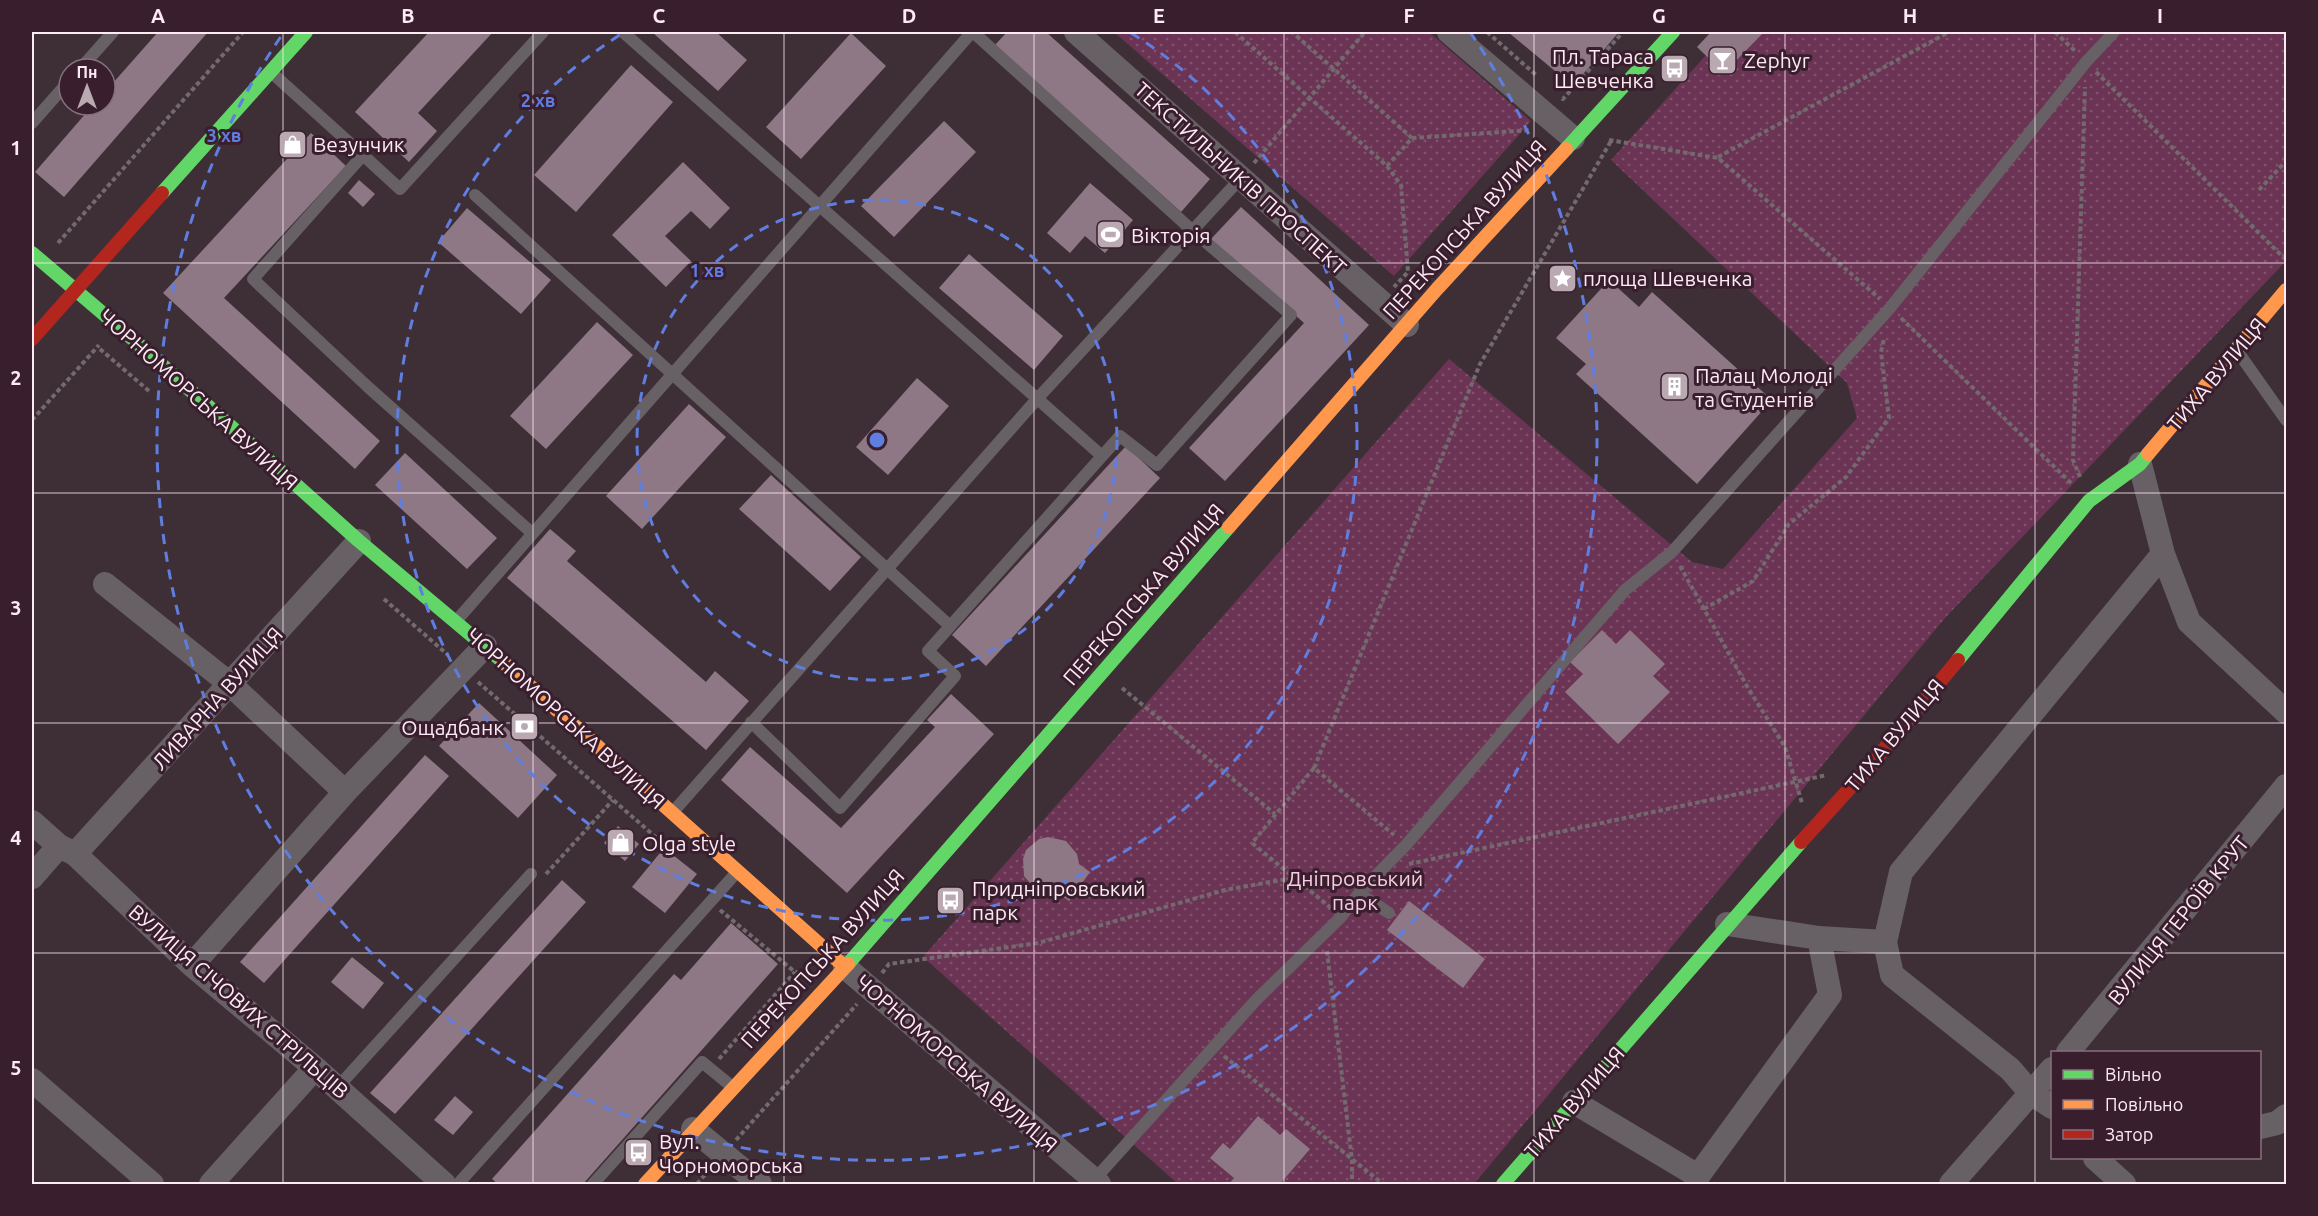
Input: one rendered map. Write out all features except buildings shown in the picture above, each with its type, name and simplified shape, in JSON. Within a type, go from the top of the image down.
[{"type":"street","points":[[32,339],[74,289],[306,32]]},
{"type":"street","name":"ТЕКСТИЛЬНИКІВ ПРОСПЕКТ","points":[[1076,32],[1407,325]]},
{"type":"street","points":[[1449,32],[1574,138]]},
{"type":"street","name":"ПЕРЕКОПСЬКА ВУЛИЦЯ","points":[[645,1185],[732,1087],[845,967],[1407,325],[1574,138],[1673,32]]},
{"type":"street","name":"ЧОРНОМОРСЬКА ВУЛИЦЯ","points":[[37,257],[117,325],[359,541],[485,646],[737,872],[1095,1183]]},
{"type":"street","name":"ТИХА ВУЛИЦЯ","points":[[1503,1185],[1727,924],[1870,766],[2090,501],[2140,465],[2286,290]]},
{"type":"street","points":[[2140,465],[2163,554],[2189,622],[2286,712]]},
{"type":"street","name":"ЛИВАРНА ВУЛИЦЯ","points":[[32,877],[67,850],[230,684],[359,541]]},
{"type":"street","points":[[2051,1106],[2031,1093],[2010,1069],[1892,975],[1884,942],[1901,872],[2163,554]]},
{"type":"street","points":[[105,584],[230,684],[345,792]]},
{"type":"street","points":[[192,965],[345,792],[485,646]]},
{"type":"street","name":"ВУЛИЦЯ ГЕРОЇВ КРУТ","points":[[2070,1051],[2286,786]]},
{"type":"street","name":"ВУЛИЦЯ СІЧОВИХ СТРІЛЬЦІВ","points":[[32,822],[67,850],[192,965],[315,1068],[444,1185]]},
{"type":"street","points":[[1727,924],[1819,938],[1884,942]]},
{"type":"street","points":[[1574,1102],[1697,1180],[1830,995],[1819,938]]},
{"type":"street","points":[[211,1185],[315,1068]]},
{"type":"street","points":[[1951,1185],[2051,1070]]},
{"type":"street","points":[[32,1080],[152,1185]]},
{"type":"street","points":[[2261,1127],[2277,1123],[2286,1116]]},
{"type":"street","points":[[693,1130],[760,1185]]},
{"type":"street","points":[[2096,1159],[2124,1185]]},
{"type":"lane","points":[[91,57],[114,32]]},
{"type":"lane","points":[[270,71],[400,189],[543,32]]},
{"type":"lane","points":[[622,32],[1102,456]]},
{"type":"lane","points":[[456,621],[972,32],[1194,232],[1291,315],[1157,465],[1120,436],[928,651],[955,676],[840,808],[751,722]]},
{"type":"lane","points":[[1095,1183],[1257,999],[1341,917],[1359,893],[1406,845],[1625,590],[1672,552],[1890,308],[2086,62],[2114,32]]},
{"type":"lane","points":[[32,123],[57,95]]},
{"type":"lane","points":[[363,155],[253,279],[376,394],[532,532]]},
{"type":"lane","points":[[672,813],[1037,399],[1194,232],[1240,179]]},
{"type":"lane","points":[[476,195],[950,626]]},
{"type":"lane","points":[[2237,351],[2286,420]]},
{"type":"lane","points":[[458,1185],[737,872]]},
{"type":"lane","points":[[337,1088],[531,874]]},
{"type":"lane","points":[[1359,893],[1389,913]]},
{"type":"lane","points":[[593,1185],[702,1062],[732,1087]]},
{"type":"path","points":[[37,257],[243,32]]},
{"type":"path","points":[[1235,32],[1387,166],[1401,185],[1408,272]]},
{"type":"path","points":[[1292,32],[1412,138]]},
{"type":"path","points":[[1240,179],[1365,32]]},
{"type":"path","points":[[1487,32],[1538,77]]},
{"type":"path","points":[[1555,92],[1563,99],[1623,32]]},
{"type":"path","points":[[1718,158],[1949,32]]},
{"type":"path","points":[[2055,32],[2286,260]]},
{"type":"path","points":[[2086,62],[2073,460],[2090,501]]},
{"type":"path","points":[[1387,166],[1412,138],[1536,129]]},
{"type":"path","points":[[1341,917],[1252,843],[1314,768],[1480,364],[1611,141],[1718,158],[1890,308],[2090,501]]},
{"type":"path","points":[[2259,190],[2286,161]]},
{"type":"path","points":[[1704,609],[1753,581],[1789,524],[1846,477],[1889,418],[1881,352],[1890,308]]},
{"type":"path","points":[[32,420],[117,325]]},
{"type":"path","points":[[1672,552],[1785,747],[1797,782],[1808,833]]},
{"type":"path","points":[[463,669],[675,853]]},
{"type":"path","points":[[1102,673],[1275,814]]},
{"type":"path","points":[[1381,870],[1870,766]]},
{"type":"path","points":[[1314,768],[1406,845]]},
{"type":"path","points":[[531,874],[548,874],[613,800]]},
{"type":"path","points":[[889,964],[1038,943],[1225,890],[1293,878]]},
{"type":"path","points":[[711,902],[795,972]]},
{"type":"path","points":[[1325,932],[1352,1160],[1352,1185]]},
{"type":"path","points":[[723,1155],[852,1010]]},
{"type":"path","points":[[1215,1048],[1383,1185]]},
{"type":"green space","points":[[1114,32],[1429,32],[1531,121],[1394,276]]},
{"type":"green space","name":"Дніпровський парк","points":[[1727,32],[2286,32],[2286,261],[1945,618],[1474,1184],[1178,1184],[923,957],[1449,359],[1692,562],[1723,569],[1857,418],[1847,383],[1611,160]]},
{"type":"traffic: fast","points":[[162,193],[306,32]]},
{"type":"traffic: fast","points":[[1566,149],[1673,32]]},
{"type":"traffic: fast","points":[[32,253],[134,340],[359,541],[502,661]]},
{"type":"traffic: fast","points":[[1958,660],[2089,501],[2140,464],[2148,454]]},
{"type":"traffic: fast","points":[[848,964],[1229,527]]},
{"type":"traffic: fast","points":[[1503,1184],[1801,842]]},
{"type":"traffic: slow","points":[[1229,527],[1437,289],[1566,149]]},
{"type":"traffic: slow","points":[[2148,454],[2286,290]]},
{"type":"traffic: slow","points":[[502,661],[845,967]]},
{"type":"traffic: slow","points":[[645,1184],[848,964]]},
{"type":"traffic: jam","points":[[32,339],[162,193]]},
{"type":"traffic: jam","points":[[1801,842],[1870,766],[1958,660]]},
{"type":"place","name":"Zephyr","points":[[1723,60]]},
{"type":"place","name":"Пл. Тараса Шевченка","points":[[1675,68]]},
{"type":"place","name":"Везунчик","points":[[292,144]]},
{"type":"place","name":"Вікторія","points":[[1110,235]]},
{"type":"place","name":"площа Шевченка","points":[[1562,278]]},
{"type":"place","name":"Палац Молоді та Студентів","points":[[1674,387]]},
{"type":"place","name":"Ощадбанк","points":[[525,727]]},
{"type":"place","name":"Olga style","points":[[621,843]]},
{"type":"place","name":"Придніпровський парк","points":[[951,900]]},
{"type":"place","name":"Вул. Чорноморська","points":[[638,1153]]}]
